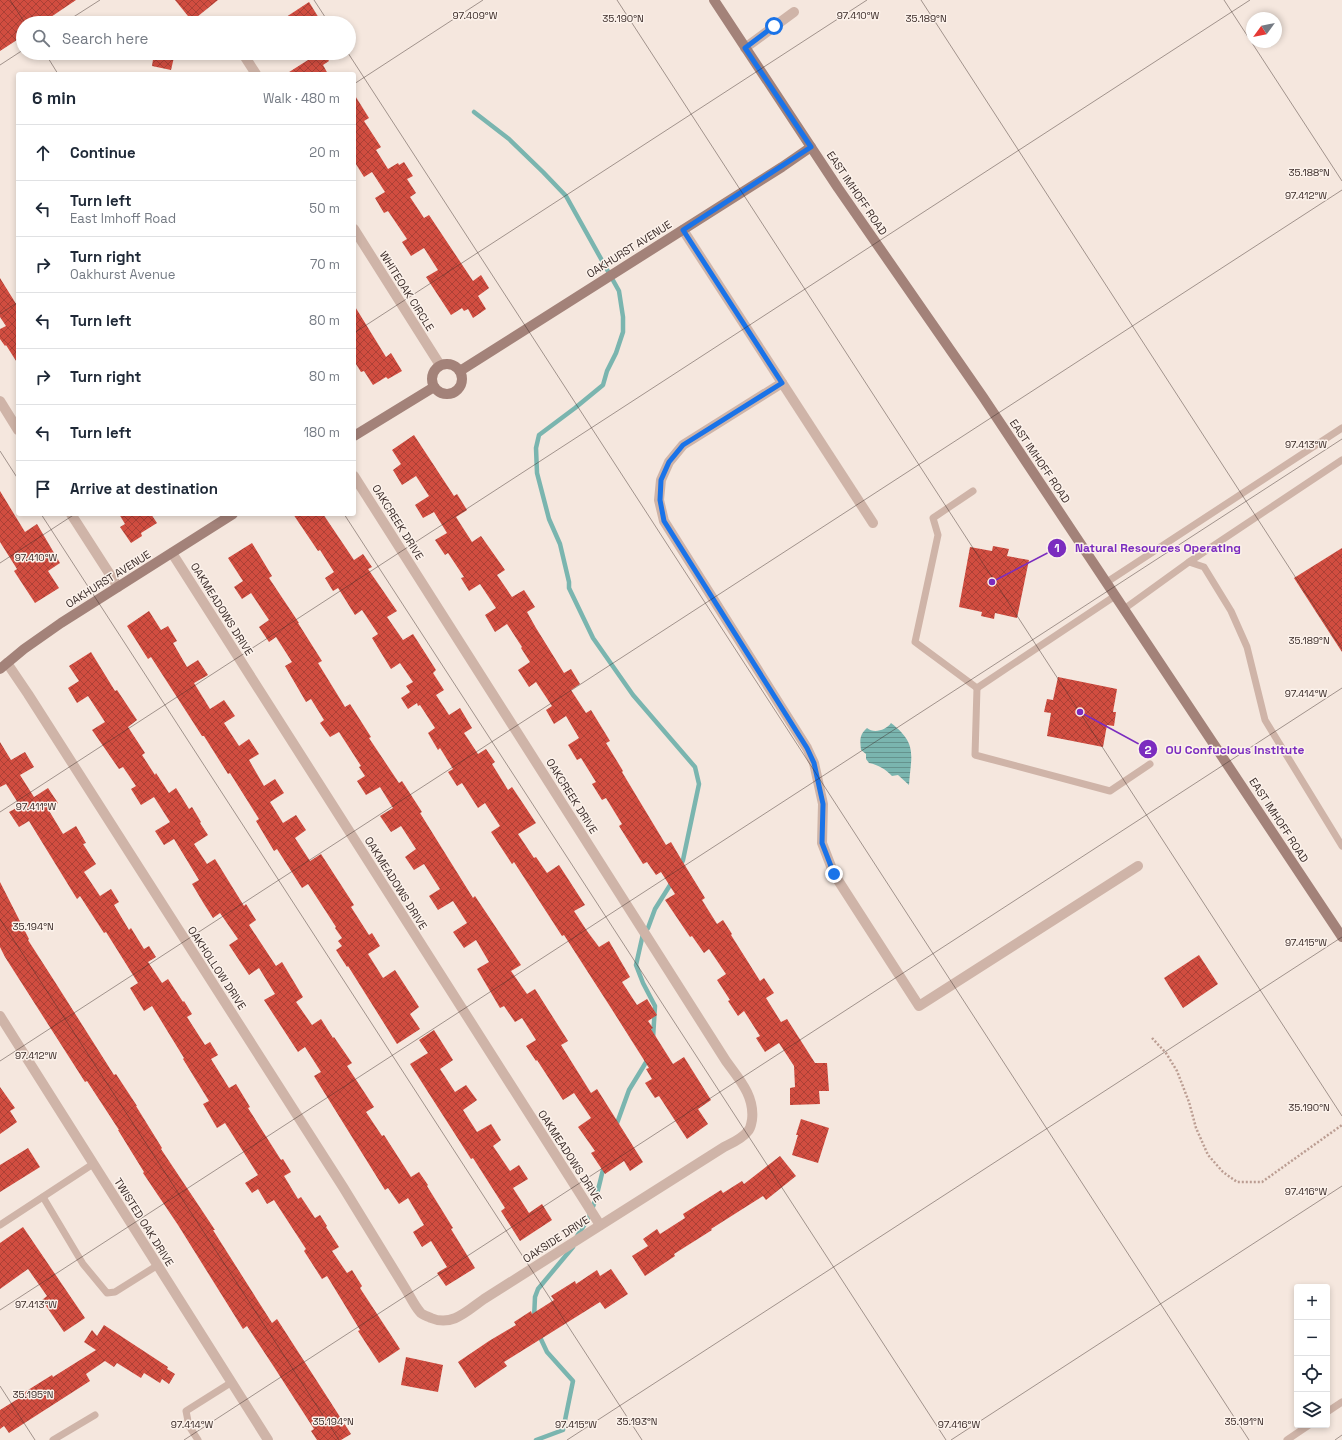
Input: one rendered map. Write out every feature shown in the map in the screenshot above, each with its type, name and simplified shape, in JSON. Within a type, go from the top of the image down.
[{"type":"main road","name":"EAST IMHOFF ROAD","points":[[714,0],[811,147],[983,397],[1107,582],[1342,937]]},
{"type":"main road","name":"OAKHURST AVENUE","points":[[460,371],[811,147]]},
{"type":"main road","points":[[451,364],[460,371],[462,377],[461,383],[459,388],[454,392],[449,394],[443,393],[437,391],[434,387],[432,375],[435,369],[440,365],[451,364]]},
{"type":"main road","points":[[356,435],[434,387]]},
{"type":"main road","name":"OAKHURST AVENUE","points":[[4,666],[24,649],[55,627],[230,516]]},
{"type":"street","points":[[745,48],[794,12]]},
{"type":"street","points":[[247,60],[255,72]]},
{"type":"street","points":[[683,230],[873,523]]},
{"type":"street","name":"WHITEOAK CIRCLE","points":[[356,232],[440,365]]},
{"type":"street","points":[[782,383],[683,445],[669,462],[661,480],[660,500],[664,521],[807,748],[814,763],[823,804],[822,843],[834,874],[919,1006],[1138,866]]},
{"type":"street","points":[[0,401],[16,427]]},
{"type":"street","name":"OAKCREEK DRIVE","points":[[356,479],[749,1095],[753,1114],[751,1127],[747,1132]]},
{"type":"street","points":[[72,516],[118,587]]},
{"type":"street","name":"OAKMEADOWS DRIVE","points":[[172,553],[584,1200],[597,1225]]},
{"type":"street","name":"OAKHOLLOW DRIVE","points":[[4,666],[189,945],[405,1288]]},
{"type":"street","name":"TWISTED OAK DRIVE","points":[[2,1023],[94,1164],[268,1440]]},
{"type":"street","name":"OAKSIDE DRIVE","points":[[405,1288],[421,1314],[434,1319],[451,1320],[457,1318],[597,1225],[724,1147],[738,1140],[747,1132]]},
{"type":"lane","points":[[1107,582],[1342,428]]},
{"type":"lane","points":[[1124,609],[1189,562],[1342,460]]},
{"type":"lane","points":[[973,491],[933,518],[938,535],[915,642],[977,688]]},
{"type":"lane","points":[[1189,562],[1204,567],[1231,611],[1247,647],[1265,720],[1342,846]]},
{"type":"lane","points":[[977,688],[1115,596]]},
{"type":"lane","points":[[977,688],[975,755],[1110,791],[1150,764]]},
{"type":"lane","points":[[0,1225],[94,1164]]},
{"type":"lane","points":[[43,1197],[83,1264],[107,1293],[115,1292],[158,1266]]},
{"type":"lane","points":[[198,1440],[189,1426],[186,1411],[232,1382]]},
{"type":"lane","points":[[1330,1410],[1342,1402]]},
{"type":"lane","points":[[53,1440],[95,1415]]},
{"type":"lane","points":[[1287,1440],[1305,1428]]},
{"type":"path","points":[[1152,1038],[1166,1053],[1177,1071],[1189,1102],[1196,1128],[1208,1155],[1223,1172],[1237,1182],[1262,1182],[1342,1125]]},
{"type":"water","points":[[891,723],[900,730],[909,744],[911,758],[909,785],[898,775],[892,776],[882,768],[869,763],[866,759],[866,754],[861,750],[861,736],[867,728],[876,731],[886,728]]},
{"type":"building","points":[[0,0],[76,0],[52,16],[16,16],[16,41],[0,51]]},
{"type":"building","points":[[175,0],[218,0],[198,16],[188,16]]},
{"type":"building","points":[[309,2],[318,16],[288,16]]},
{"type":"building","points":[[153,60],[173,60],[171,70],[152,66]]},
{"type":"building","points":[[308,60],[329,61],[323,65],[327,72],[289,72]]},
{"type":"building","points":[[356,97],[369,118],[364,121],[381,147],[376,150],[388,169],[398,163],[399,165],[404,162],[413,176],[407,179],[416,193],[410,197],[424,218],[429,215],[473,281],[481,275],[489,288],[478,296],[486,309],[473,318],[468,309],[464,311],[462,308],[451,315],[426,277],[438,270],[424,248],[411,256],[402,242],[407,239],[388,211],[384,213],[375,198],[385,192],[372,172],[364,177],[356,164]]},
{"type":"building","points":[[0,278],[16,304],[16,361],[6,345],[5,346],[0,339],[0,329],[6,326],[0,317]]},
{"type":"building","points":[[356,308],[386,357],[391,353],[402,371],[388,379],[386,377],[373,385],[364,371],[361,372],[356,364]]},
{"type":"building","points":[[414,435],[454,496],[457,494],[467,510],[456,517],[472,542],[481,536],[505,570],[497,575],[512,597],[524,590],[535,607],[527,612],[536,628],[564,673],[571,669],[580,684],[571,690],[586,713],[591,710],[610,741],[606,743],[623,771],[622,772],[666,845],[671,842],[705,898],[702,900],[717,924],[723,920],[760,981],[764,978],[774,993],[766,998],[781,1022],[787,1019],[815,1063],[827,1063],[829,1091],[819,1091],[820,1104],[790,1105],[790,1088],[795,1087],[794,1066],[779,1043],[765,1052],[756,1038],[760,1036],[744,1011],[738,1016],[717,980],[726,974],[709,949],[704,953],[692,936],[690,937],[665,900],[675,894],[661,872],[656,875],[647,862],[643,864],[619,826],[622,824],[606,798],[602,800],[592,784],[596,782],[581,758],[577,760],[568,745],[579,738],[566,716],[554,724],[546,710],[552,706],[536,682],[529,687],[518,670],[530,662],[521,648],[522,647],[507,624],[495,632],[485,615],[496,608],[480,584],[469,591],[461,578],[464,577],[448,553],[445,555],[435,540],[447,533],[434,512],[423,518],[415,505],[429,496],[416,476],[402,485],[393,470],[401,464],[392,450]]},
{"type":"building","points":[[0,491],[25,532],[37,524],[60,563],[48,571],[59,588],[35,603],[14,571],[17,569],[0,542]]},
{"type":"building","points":[[120,516],[152,516],[157,523],[141,533],[142,536],[131,543],[120,527],[125,524]]},
{"type":"building","points":[[294,516],[324,516],[354,560],[363,554],[372,567],[368,569],[397,611],[387,617],[403,640],[413,634],[436,670],[433,673],[444,690],[436,695],[449,715],[460,708],[472,728],[464,733],[478,754],[486,749],[495,762],[492,764],[508,790],[512,787],[536,823],[518,834],[534,858],[536,857],[547,873],[559,865],[585,905],[574,911],[587,931],[599,947],[609,941],[630,977],[622,982],[637,1005],[647,999],[657,1015],[648,1021],[653,1028],[651,1029],[673,1064],[684,1057],[711,1100],[698,1109],[708,1124],[687,1139],[659,1096],[655,1098],[645,1083],[652,1079],[646,1069],[649,1068],[611,1008],[564,935],[562,936],[514,862],[512,864],[491,832],[500,826],[485,803],[478,808],[462,783],[457,786],[448,772],[453,769],[440,748],[438,750],[428,733],[435,728],[420,705],[418,706],[417,703],[408,709],[401,698],[410,692],[406,686],[413,682],[400,663],[391,669],[372,638],[378,634],[362,610],[355,615],[338,588],[333,591],[325,578],[334,572],[320,550],[318,551]]},
{"type":"building","points":[[252,543],[272,576],[269,578],[322,661],[318,663],[345,707],[350,704],[371,737],[369,738],[399,783],[402,781],[422,812],[420,813],[473,898],[475,896],[521,965],[511,971],[527,994],[535,989],[568,1041],[561,1045],[591,1093],[597,1089],[643,1162],[630,1171],[624,1161],[605,1174],[591,1153],[595,1151],[578,1127],[591,1118],[574,1093],[563,1100],[537,1060],[536,1061],[526,1046],[536,1040],[522,1018],[515,1022],[504,1006],[500,1008],[477,969],[489,962],[476,940],[464,948],[453,932],[467,923],[453,901],[438,910],[429,896],[440,889],[424,864],[414,870],[405,857],[416,849],[401,826],[391,832],[380,816],[393,808],[380,787],[366,795],[357,781],[365,776],[359,767],[361,766],[339,732],[330,737],[320,723],[324,720],[311,699],[306,702],[285,666],[292,662],[276,637],[269,642],[259,627],[269,620],[251,593],[242,599],[234,587],[243,581],[228,558]]},
{"type":"building","points":[[993,546],[1009,549],[1007,556],[1029,560],[1017,618],[995,613],[994,619],[981,616],[982,612],[959,607],[970,547],[992,551]]},
{"type":"building","points":[[1342,548],[1342,652],[1294,578]]},
{"type":"building","points":[[149,611],[161,630],[168,626],[177,641],[173,643],[187,667],[198,660],[208,675],[194,683],[210,709],[224,700],[235,716],[224,723],[239,746],[249,739],[259,754],[249,760],[264,786],[275,779],[284,793],[270,802],[283,823],[296,815],[306,830],[295,838],[310,861],[321,854],[354,905],[351,907],[369,935],[372,933],[380,946],[368,954],[383,978],[395,970],[419,1007],[410,1014],[420,1029],[397,1044],[348,966],[347,967],[336,950],[342,946],[338,941],[342,938],[335,928],[336,927],[308,884],[302,888],[277,849],[274,851],[256,821],[259,819],[230,773],[228,774],[151,657],[148,659],[127,626]]},
{"type":"building","points":[[91,652],[115,691],[117,690],[137,720],[128,727],[145,753],[142,755],[169,793],[176,788],[189,809],[192,807],[208,835],[194,844],[207,864],[215,859],[244,906],[246,904],[256,920],[249,925],[276,966],[282,962],[303,997],[296,1002],[312,1025],[321,1019],[352,1063],[347,1066],[374,1107],[366,1112],[382,1136],[384,1135],[411,1177],[419,1172],[453,1228],[451,1229],[475,1268],[446,1286],[437,1273],[447,1267],[431,1241],[422,1247],[413,1232],[424,1225],[408,1198],[399,1204],[388,1188],[385,1190],[314,1076],[321,1072],[305,1047],[298,1052],[264,1000],[275,994],[259,968],[249,975],[229,945],[238,939],[220,913],[213,918],[204,904],[192,884],[199,880],[174,839],[164,845],[155,831],[170,822],[154,797],[141,805],[131,789],[136,786],[123,767],[119,769],[92,730],[105,722],[88,696],[77,703],[68,688],[79,681],[69,666]]},
{"type":"building","points":[[1058,677],[1117,689],[1113,712],[1116,712],[1114,726],[1107,725],[1103,747],[1047,736],[1051,713],[1044,712],[1047,699],[1053,700]]},
{"type":"building","points":[[0,742],[11,760],[25,752],[34,767],[20,775],[34,797],[48,788],[58,803],[48,809],[63,834],[76,826],[86,843],[83,844],[96,864],[84,872],[100,896],[111,889],[119,902],[114,905],[129,930],[131,928],[144,949],[149,946],[156,957],[148,962],[162,983],[168,979],[183,1002],[184,1001],[192,1014],[187,1017],[205,1045],[210,1042],[218,1055],[211,1059],[229,1088],[236,1084],[250,1107],[248,1108],[281,1160],[283,1159],[291,1172],[284,1176],[298,1199],[301,1197],[315,1218],[320,1215],[327,1226],[326,1227],[339,1247],[332,1251],[347,1273],[352,1270],[362,1286],[360,1288],[400,1349],[379,1363],[358,1331],[360,1330],[327,1276],[322,1279],[304,1251],[306,1249],[274,1200],[267,1204],[258,1189],[252,1193],[245,1183],[258,1175],[225,1123],[217,1128],[203,1104],[209,1101],[152,1006],[144,1011],[130,988],[138,983],[106,932],[104,933],[80,896],[77,899],[29,821],[19,827],[9,812],[20,806],[6,784],[0,787]]},
{"type":"building","points":[[0,882],[29,939],[28,940],[114,1075],[116,1074],[137,1106],[162,1148],[161,1149],[215,1230],[213,1230],[272,1323],[277,1319],[351,1434],[341,1440],[317,1440],[311,1431],[314,1429],[274,1367],[247,1326],[243,1329],[178,1225],[143,1173],[144,1172],[119,1130],[87,1081],[85,1082],[5,957],[0,947]]},
{"type":"building","points":[[1199,955],[1218,984],[1183,1008],[1164,978]]},
{"type":"building","points":[[434,1030],[453,1060],[440,1069],[455,1092],[466,1085],[477,1100],[463,1110],[477,1132],[491,1124],[501,1140],[493,1146],[510,1171],[519,1165],[528,1179],[513,1188],[529,1213],[542,1204],[552,1220],[520,1241],[501,1211],[505,1208],[473,1158],[471,1159],[410,1064],[428,1053],[419,1040]]},
{"type":"building","points":[[0,1087],[15,1108],[10,1111],[17,1122],[0,1134]]},
{"type":"building","points":[[801,1119],[829,1128],[818,1163],[792,1155]]},
{"type":"building","points":[[28,1148],[40,1167],[0,1192],[0,1165]]},
{"type":"building","points":[[780,1156],[796,1176],[766,1200],[763,1196],[674,1254],[675,1256],[645,1276],[632,1256],[648,1246],[643,1239],[657,1229],[660,1234],[685,1218],[683,1214],[721,1190],[723,1193],[742,1181],[744,1184]]},
{"type":"building","points":[[23,1227],[85,1318],[64,1332],[42,1300],[47,1296],[28,1269],[0,1289],[0,1243]]},
{"type":"building","points":[[611,1269],[628,1294],[605,1309],[600,1302],[504,1362],[507,1366],[475,1388],[458,1362],[516,1325],[514,1322],[531,1311],[532,1314],[554,1300],[551,1296],[575,1281],[576,1284],[597,1270],[600,1276]]},
{"type":"building","points":[[104,1325],[168,1367],[167,1369],[175,1374],[169,1384],[162,1379],[160,1383],[144,1373],[141,1378],[117,1363],[114,1367],[105,1361],[86,1374],[90,1381],[9,1433],[4,1426],[0,1429],[0,1410],[21,1397],[20,1395],[52,1375],[53,1377],[96,1350],[84,1342],[92,1330],[97,1336]]},
{"type":"building","points":[[406,1357],[443,1365],[438,1392],[401,1385]]},
{"type":"waterway","points":[[474,112],[509,139],[566,196],[619,291],[623,317],[623,332],[616,353],[607,371],[603,385],[539,435],[536,448],[537,473],[549,519],[560,544],[569,582],[569,588],[593,638],[633,695],[695,767],[699,784],[683,860],[680,867]]},
{"type":"waterway","points":[[653,1038],[655,1006],[643,983],[636,965],[643,934],[648,928],[655,909],[672,882]]},
{"type":"waterway","points":[[616,1126],[629,1090],[648,1059]]},
{"type":"waterway","points":[[576,1238],[592,1209],[604,1166]]},
{"type":"waterway","points":[[534,1319],[535,1297],[538,1289],[573,1247]]},
{"type":"waterway","points":[[536,1440],[563,1430],[573,1381],[547,1352],[539,1335]]},
{"type":"place","name":"Natural Resources Operating","points":[[992,582]]},
{"type":"place","name":"OU Confucious Institute","points":[[1080,712]]},
{"type":"route","points":[[774,26],[745,48],[811,147],[683,230],[782,383],[683,445],[669,462],[661,480],[660,500],[664,521],[807,748],[814,763],[823,804],[822,843],[834,874]]}]
